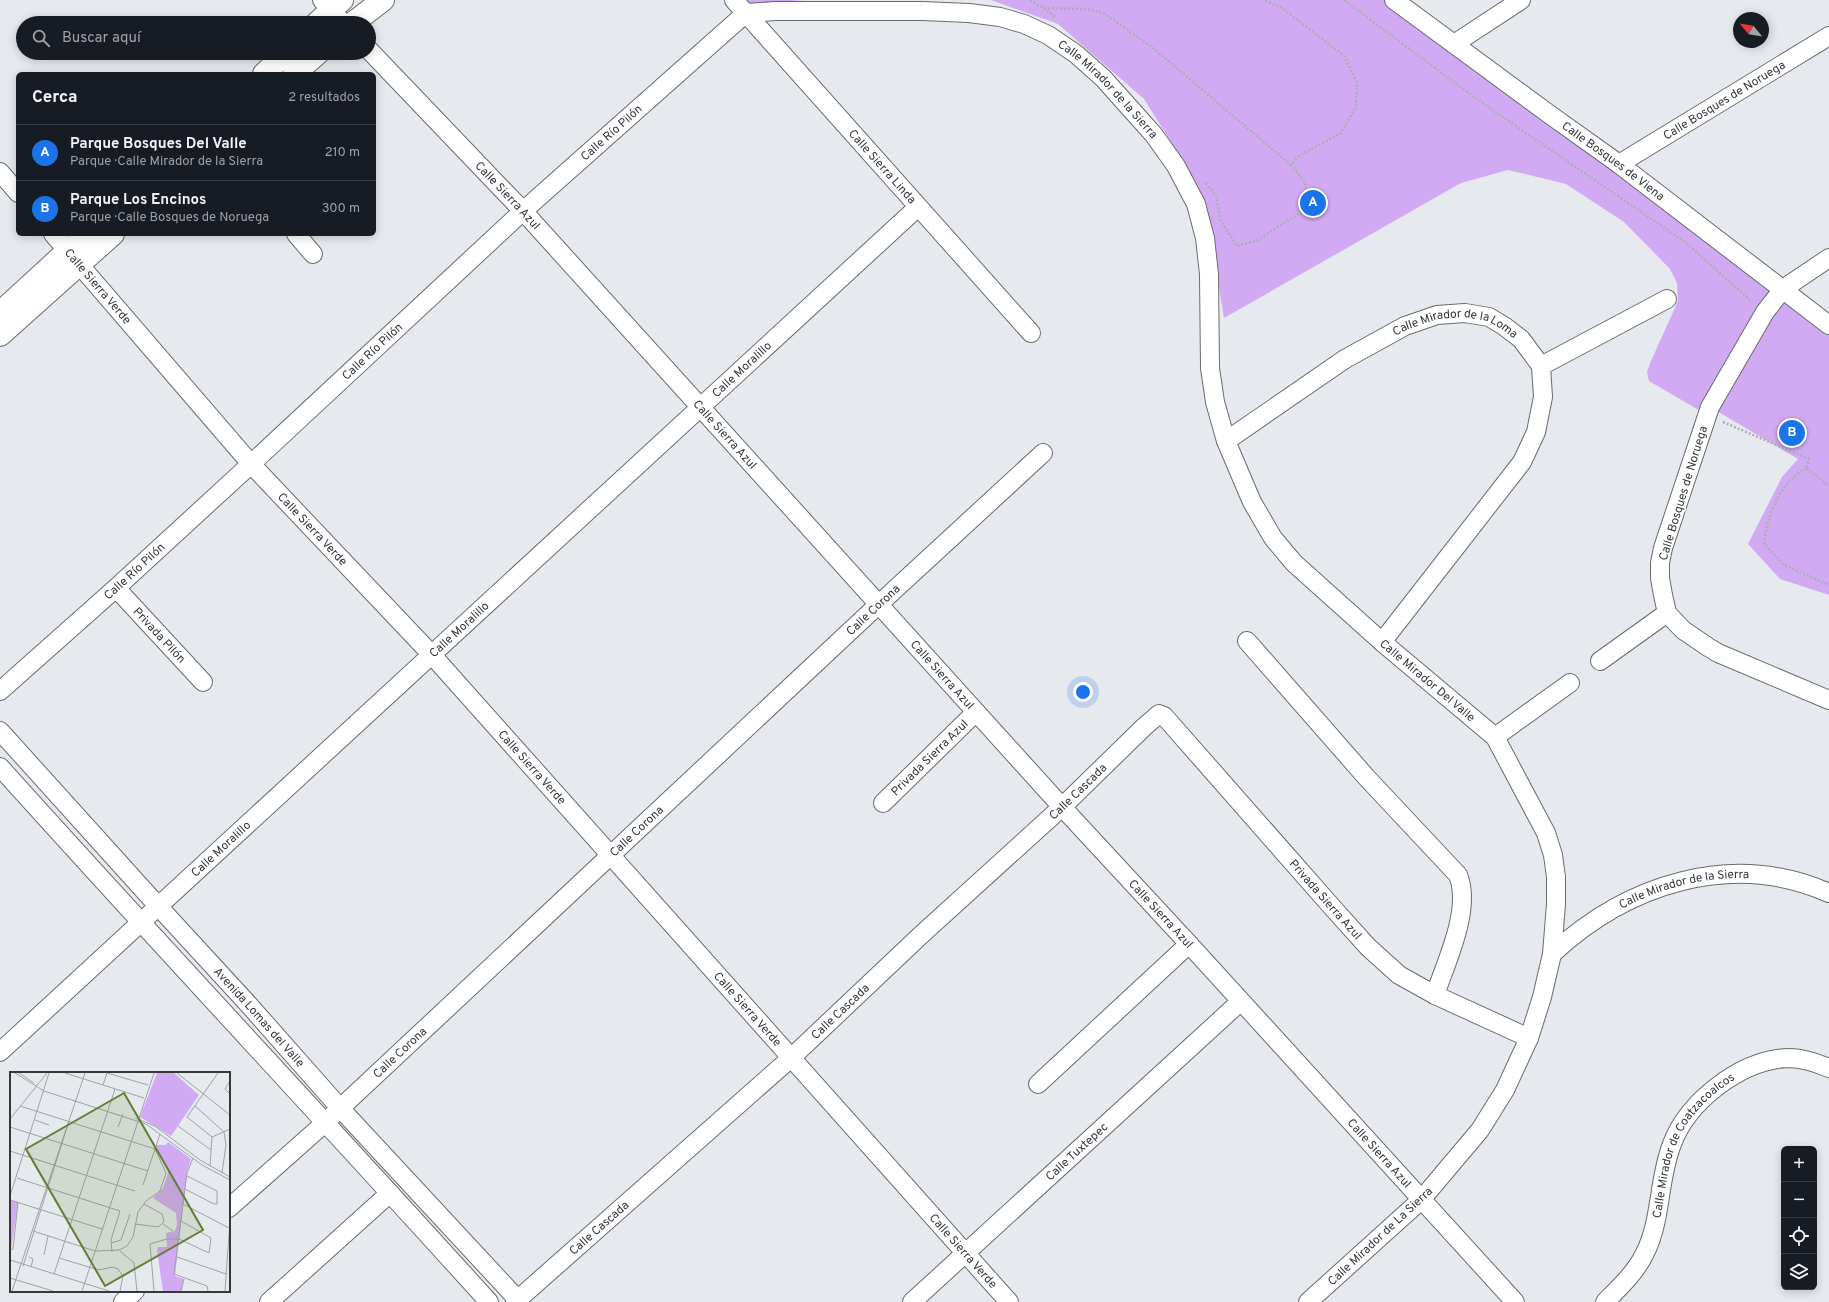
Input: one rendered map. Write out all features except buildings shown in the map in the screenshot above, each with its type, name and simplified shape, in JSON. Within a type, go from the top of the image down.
[{"type":"main road","points":[[361,16],[383,0]]},
{"type":"main road","points":[[266,72],[279,60]]},
{"type":"main road","points":[[296,72],[310,60]]},
{"type":"main road","points":[[0,335],[74,257],[85,236]]},
{"type":"main road","points":[[0,313],[74,257],[110,236]]},
{"type":"street","name":"Calle Sierra Linda","points":[[734,0],[1031,334]]},
{"type":"street","name":"Calle Bosques de Viena","points":[[1394,0],[1549,114],[1620,164],[1829,325]]},
{"type":"street","points":[[1454,44],[1521,0]]},
{"type":"street","name":"Calle Mirador de la Sierra","points":[[746,13],[783,11],[922,11],[969,13],[1000,17],[1024,24],[1048,35],[1103,78],[1154,135],[1176,166],[1196,204],[1205,238],[1209,274],[1210,368],[1216,402],[1226,441]]},
{"type":"street","name":"Calle Río Pilón","points":[[0,691],[252,464],[523,211],[746,13]]},
{"type":"street","name":"Calle Bosques de Noruega","points":[[1620,164],[1829,36]]},
{"type":"street","name":"Calle Sierra Azul","points":[[376,57],[523,211],[878,605],[1515,1302]]},
{"type":"street","points":[[0,172],[16,192]]},
{"type":"street","name":"Calle Moralillo","points":[[0,1052],[918,207]]},
{"type":"street","name":"Calle Sierra Verde","points":[[55,236],[252,464],[432,655],[1009,1302]]},
{"type":"street","points":[[298,236],[313,254]]},
{"type":"street","name":"Calle Bosques de Noruega","points":[[1667,613],[1660,578],[1660,563],[1663,548],[1710,407],[1765,312],[1782,289],[1829,258]]},
{"type":"street","points":[[1382,642],[1522,462],[1536,432],[1543,397],[1541,366],[1667,299]]},
{"type":"street","name":"Calle Mirador de la Loma","points":[[1226,441],[1345,358],[1405,326],[1437,315],[1465,313],[1489,317],[1521,339],[1541,366]]},
{"type":"street","name":"Calle Mirador Del Valle","points":[[1226,441],[1252,502],[1273,538],[1294,563],[1382,642],[1495,737],[1546,833],[1553,855],[1556,877],[1556,904],[1552,954]]},
{"type":"street","name":"Calle Corona","points":[[230,1207],[326,1121],[878,605],[1043,453]]},
{"type":"street","name":"Privada Pilón","points":[[116,588],[203,682]]},
{"type":"street","points":[[1600,661],[1667,613],[1684,630],[1708,648],[1829,700]]},
{"type":"street","points":[[1247,642],[1367,778],[1458,875],[1462,884],[1461,914],[1435,995]]},
{"type":"street","points":[[1495,737],[1570,683]]},
{"type":"street","name":"Privada Sierra Azul","points":[[883,803],[976,712]]},
{"type":"street","name":"Privada Sierra Azul","points":[[1159,714],[1164,716],[1368,947],[1399,975],[1435,995],[1528,1038]]},
{"type":"street","name":"Calle Cascada","points":[[518,1301],[792,1057],[1062,807],[1159,714]]},
{"type":"street","name":"Avenida Lomas del Valle","points":[[0,731],[158,906],[250,1005],[340,1108],[518,1301]]},
{"type":"street","name":"Avenida Lomas del Valle","points":[[0,767],[141,923],[326,1121],[489,1302]]},
{"type":"street","name":"Calle Mirador de la Sierra","points":[[1552,954],[1570,936],[1629,900],[1688,879],[1723,873],[1760,874],[1810,885],[1829,893]]},
{"type":"street","points":[[1038,1084],[1189,944]]},
{"type":"street","name":"Calle Mirador de La Sierra","points":[[1308,1302],[1421,1200],[1480,1130],[1505,1090],[1528,1038],[1542,998],[1552,954]]},
{"type":"street","name":"Calle Tuxtepec","points":[[912,1302],[1240,1002]]},
{"type":"street","name":"Calle Mirador de Coatzacoalcos","points":[[1605,1302],[1636,1269],[1645,1253],[1652,1236],[1671,1145],[1679,1127],[1703,1098],[1734,1076],[1752,1066],[1771,1061],[1788,1058],[1809,1060],[1829,1068]]},
{"type":"street","points":[[269,1302],[390,1193]]},
{"type":"street","points":[[123,1302],[134,1292]]},
{"type":"path","points":[[1030,0],[1044,8],[1056,18]]},
{"type":"path","points":[[1266,0],[1282,8],[1344,56],[1357,82],[1356,106],[1341,134],[1300,155],[1291,165]]},
{"type":"path","points":[[1344,0],[1478,100],[1685,242],[1755,305]]},
{"type":"path","points":[[1044,8],[1089,9],[1105,14],[1153,48],[1291,165],[1305,182],[1309,208],[1258,240],[1237,246],[1221,221],[1216,196],[1202,177]]},
{"type":"path","points":[[1721,420],[1809,459],[1806,468],[1795,475],[1778,497],[1766,529],[1764,544],[1784,565],[1829,585]]},
{"type":"path","points":[[1806,468],[1829,486]]},
{"type":"shaded area","points":[[729,0],[804,0],[743,5]]},
{"type":"shaded area","points":[[991,0],[1386,0],[1547,119],[1770,293],[1700,410],[1697,409],[1649,381],[1647,372],[1678,301],[1677,283],[1670,269],[1624,222],[1566,184],[1508,170],[1461,183],[1224,318],[1209,224],[1180,156],[1144,99],[1058,24]]},
{"type":"shaded area","points":[[1783,289],[1829,323],[1829,595],[1780,579],[1748,544],[1782,477],[1798,459],[1710,407]]},
{"type":"place","name":"Parque Bosques Del Valle","points":[[1313,203]]},
{"type":"place","name":"Parque Los Encinos","points":[[1792,433]]}]
